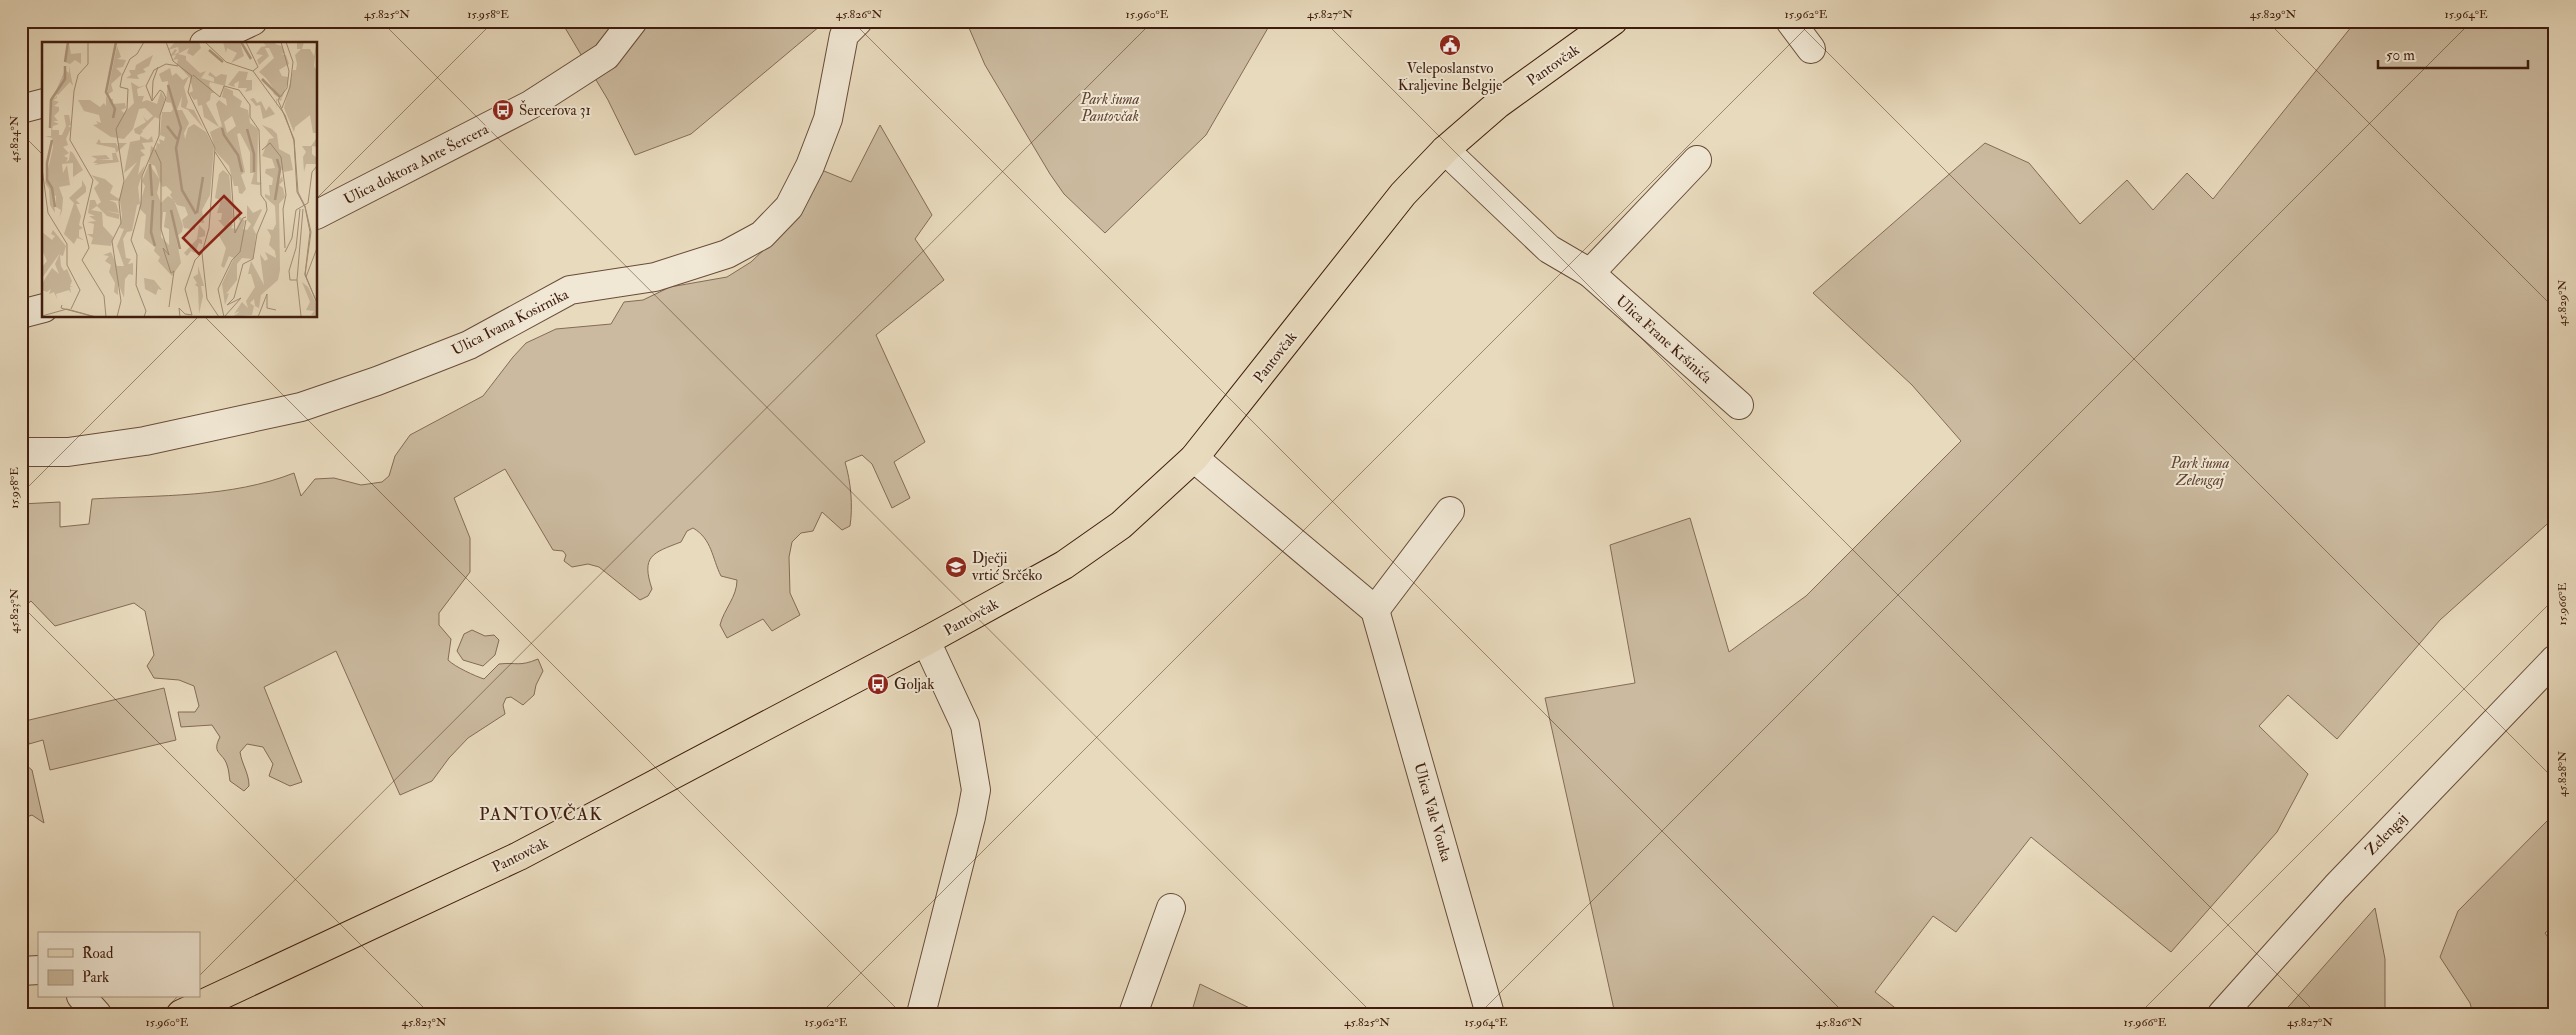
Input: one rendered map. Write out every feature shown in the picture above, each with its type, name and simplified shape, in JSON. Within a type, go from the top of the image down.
[{"type":"main road","name":"Pantovčak","points":[[181,1014],[519,856],[926,641],[1064,565],[1135,514],[1194,458],[1403,194],[1445,150],[1498,104],[1613,21]]},
{"type":"street","points":[[208,42],[253,21]]},
{"type":"street","name":"Ulica doktora Ante Šercera","points":[[318,214],[530,105],[606,56],[633,21]]},
{"type":"street","name":"Ulica Ivana Kosirnika","points":[[21,452],[68,452],[145,441],[301,406],[377,381],[469,345],[570,290],[655,277],[728,254],[762,235],[789,207],[810,166],[828,119],[844,35],[858,21]]},
{"type":"street","points":[[1790,21],[1812,49]]},
{"type":"street","points":[[21,109],[42,104]]},
{"type":"street","name":"Ulica Frane Kršinića","points":[[1445,150],[1549,250],[1590,273],[1739,405]]},
{"type":"street","points":[[1590,273],[1697,160]]},
{"type":"street","points":[[21,314],[42,309]]},
{"type":"street","points":[[1194,458],[1375,610],[1450,511]]},
{"type":"street","name":"Ulica Vale Vouka","points":[[1375,610],[1490,1014]]},
{"type":"street","points":[[921,1014],[976,790],[965,725],[926,641]]},
{"type":"street","name":"Zelengaj","points":[[2222,1014],[2336,887],[2555,659]]},
{"type":"street","points":[[1133,1014],[1171,908]]},
{"type":"street","points":[[21,971],[38,970]]},
{"type":"street","points":[[83,998],[97,1014]]},
{"type":"green space","points":[[561,21],[826,21],[691,134],[635,155],[608,100]]},
{"type":"green space","name":"Park šuma Pantovčak","points":[[966,21],[1272,21],[1206,135],[1105,233],[1064,194],[1050,174],[985,65]]},
{"type":"green space","name":"Park šuma Zelengaj","points":[[2356,21],[2555,21],[2555,517],[2440,620],[2337,739],[2288,695],[2259,726],[2308,774],[2277,832],[2171,952],[2031,837],[1956,932],[1933,916],[1875,992],[1903,1014],[1615,1014],[1545,698],[1635,683],[1610,545],[1690,518],[1729,652],[1806,596],[1961,441],[1912,385],[1813,293],[1985,143],[2029,163],[2080,224],[2127,180],[2153,210],[2187,173],[2213,199]]},
{"type":"green space","points":[[880,125],[932,215],[915,239],[944,280],[876,335],[925,442],[894,462],[910,498],[892,508],[872,464],[862,455],[845,462],[851,494],[850,526],[842,530],[822,512],[813,531],[801,533],[792,542],[789,557],[790,593],[800,615],[772,631],[763,619],[727,638],[720,625],[735,592],[737,580],[721,576],[708,543],[693,528],[687,531],[681,542],[663,549],[652,557],[648,569],[652,589],[648,596],[640,600],[599,567],[588,564],[572,567],[564,561],[566,555],[563,551],[553,550],[505,469],[454,498],[470,538],[470,572],[439,613],[439,625],[451,639],[448,660],[470,674],[484,679],[499,664],[522,664],[538,659],[543,671],[536,685],[534,695],[523,705],[511,697],[506,698],[503,705],[505,714],[468,738],[449,758],[432,781],[400,795],[336,651],[264,687],[302,782],[290,786],[269,776],[273,764],[263,747],[247,744],[240,752],[249,781],[249,786],[244,791],[230,781],[227,765],[217,750],[220,737],[212,725],[181,727],[178,712],[195,712],[199,706],[194,686],[179,680],[154,678],[147,666],[154,655],[145,611],[134,603],[55,626],[31,601],[24,607],[21,615],[21,504],[60,502],[60,527],[89,524],[92,499],[169,496],[220,491],[270,481],[294,473],[301,496],[315,479],[334,478],[361,485],[382,482],[389,476],[395,456],[410,435],[483,396],[526,343],[556,329],[611,324],[624,302],[643,300],[670,287],[727,277],[751,262],[790,225],[817,173],[824,171],[851,182]]},
{"type":"green space","points":[[472,630],[485,636],[494,635],[499,640],[495,655],[483,666],[463,660],[457,651],[464,634]]},
{"type":"green space","points":[[164,688],[176,740],[50,770],[43,740],[29,744],[25,721]]},
{"type":"green space","points":[[21,761],[32,770],[44,823],[32,815],[21,819]]},
{"type":"green space","points":[[2547,821],[2552,826],[2555,824],[2555,925],[2545,933],[2555,948],[2555,1014],[2473,1014],[2470,1003],[2440,957],[2458,911]]},
{"type":"green space","points":[[2375,908],[2385,959],[2385,1014],[2282,1014]]},
{"type":"green space","points":[[1200,984],[1262,1014],[1191,1014]]},
{"type":"place","name":"Veleposlanstvo Kraljevine Belgije","points":[[1450,45]]},
{"type":"place","name":"Šercerova 31","points":[[503,110]]},
{"type":"place","name":"Dječji vrtić Srčeko","points":[[956,567]]},
{"type":"place","name":"Goljak","points":[[878,684]]},
{"type":"district","name":"PANTOVČAK","points":[[541,814]]}]
